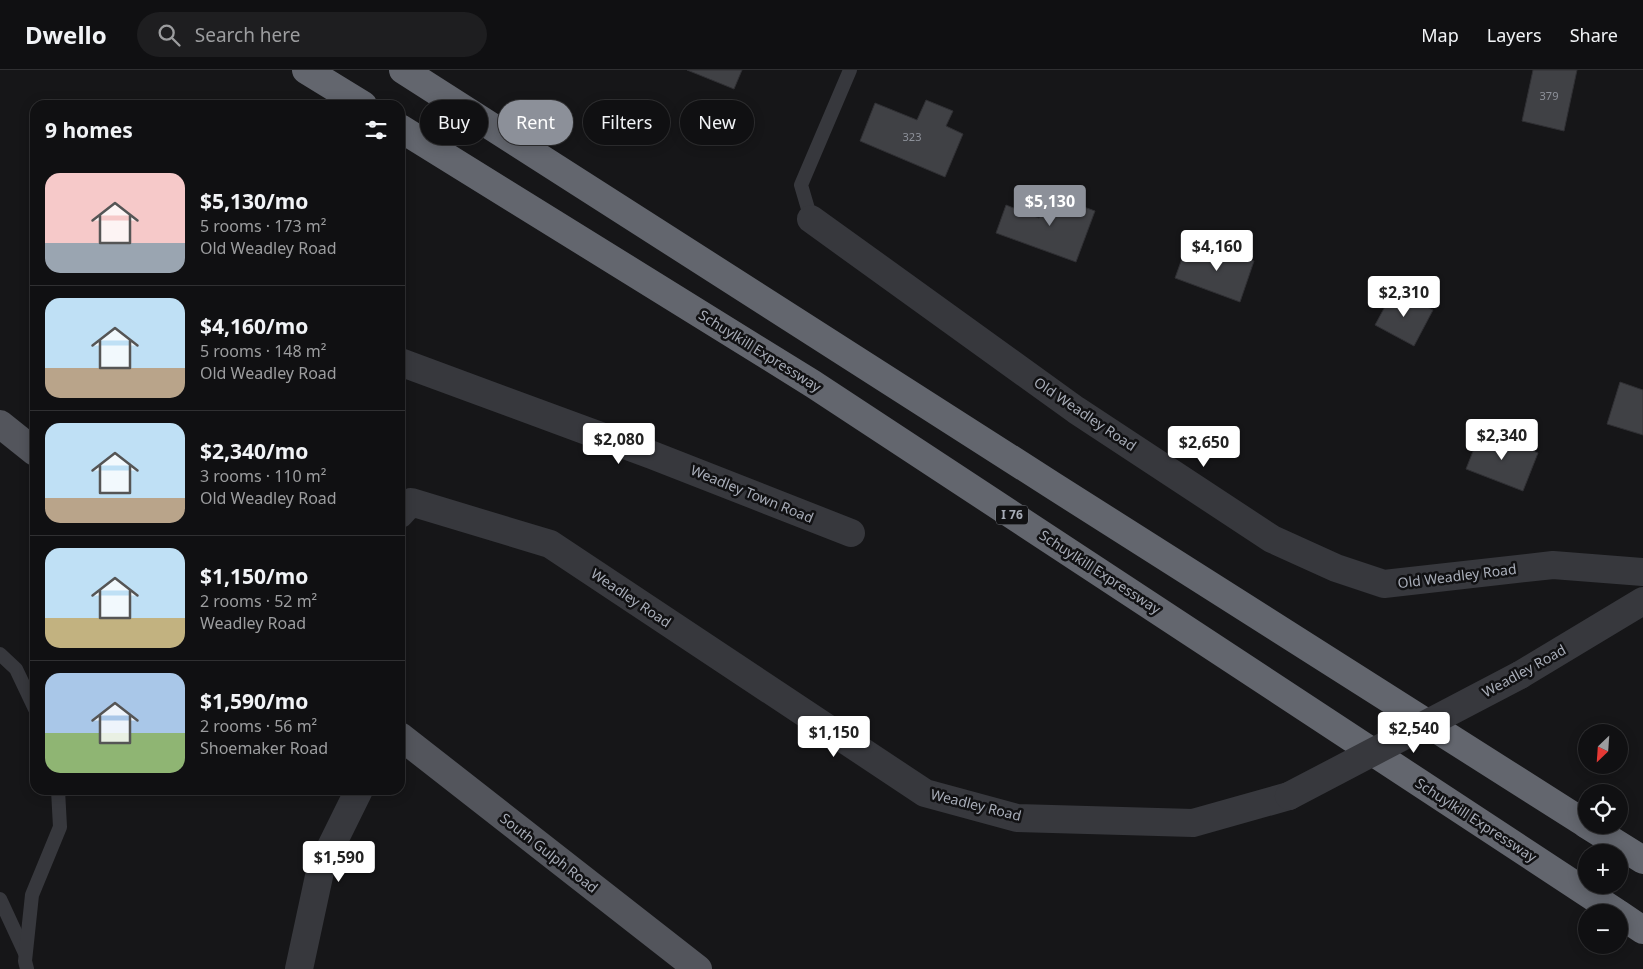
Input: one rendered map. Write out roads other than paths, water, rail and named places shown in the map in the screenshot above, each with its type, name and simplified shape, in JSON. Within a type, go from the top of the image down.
[{"type":"highway","points":[[306,70],[355,100]]},
{"type":"highway","points":[[403,70],[1578,819]]},
{"type":"highway","name":"Schuylkill Expressway","points":[[405,131],[813,384],[1604,904]]},
{"type":"highway","points":[[1601,834],[1643,860]]},
{"type":"highway","name":"Schuylkill Expressway","points":[[1628,920],[1643,930]]},
{"type":"main road","points":[[0,424],[30,448]]},
{"type":"main road","name":"South Gulph Road","points":[[405,740],[698,969]]},
{"type":"street","name":"Old Weadley Road","points":[[810,219],[1076,410],[1272,539],[1336,568],[1384,584],[1552,565],[1643,572]]},
{"type":"street","name":"Weadley Town Road","points":[[405,364],[652,454],[851,533]]},
{"type":"street","name":"Weadley Road","points":[[405,509],[411,502],[550,544],[925,793],[1017,818],[1193,823],[1289,796],[1520,675],[1643,601]]},
{"type":"street","points":[[299,969],[321,867],[357,795]]},
{"type":"lane","points":[[810,219],[801,185],[850,70]]},
{"type":"lane","points":[[0,654],[16,669],[30,698]]},
{"type":"lane","points":[[27,969],[25,961],[32,895],[60,827],[58,795]]},
{"type":"lane","points":[[0,899],[26,954]]}]
